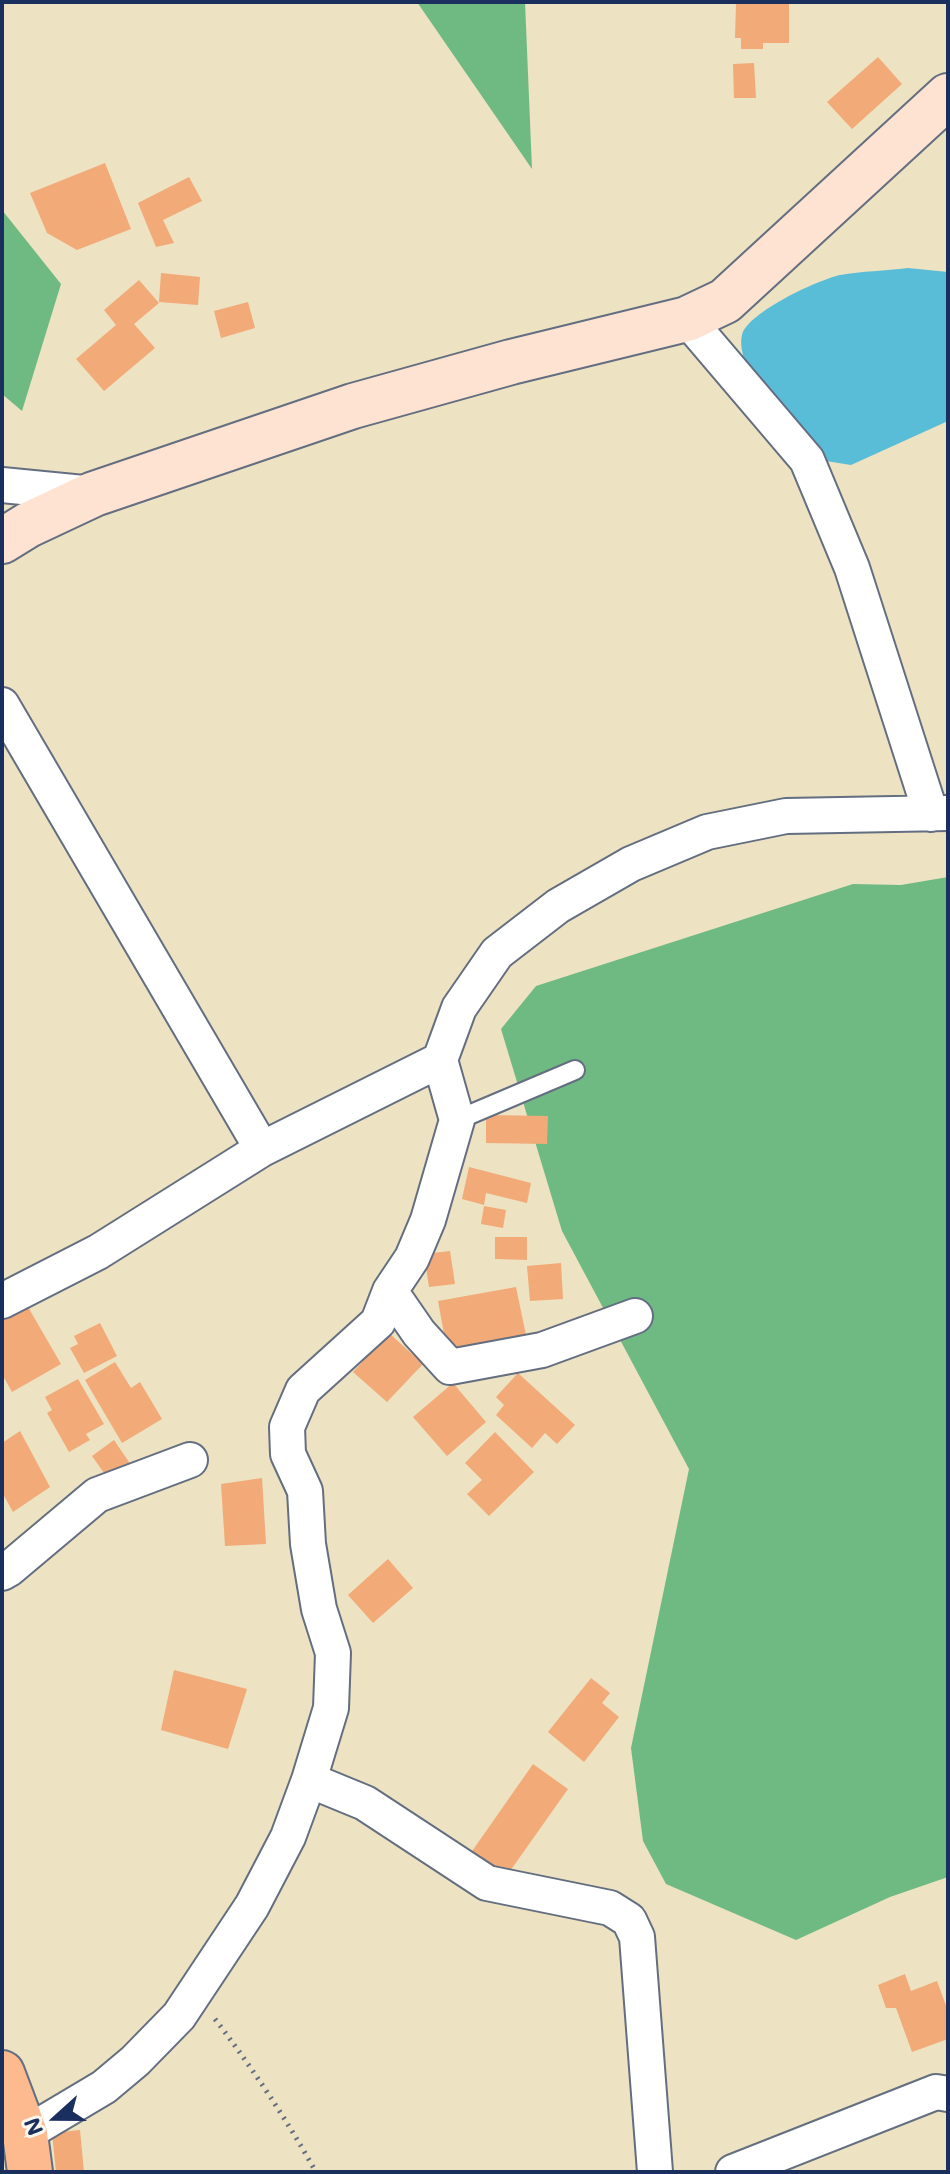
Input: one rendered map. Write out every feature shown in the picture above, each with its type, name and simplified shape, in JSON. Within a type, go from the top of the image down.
[{"type":"highway","points":[[2,2073],[28,2153]]},
{"type":"street","points":[[2,541],[28,525],[94,494],[353,406],[511,362],[687,319],[725,301],[948,96]]},
{"type":"street","points":[[28,2153],[135,2061],[179,2016],[252,1906],[288,1837],[331,1708],[333,1653],[319,1609],[308,1544],[305,1491],[288,1454],[287,1427],[303,1390],[378,1322],[390,1291],[412,1258],[428,1220],[457,1120],[440,1060],[459,1008],[497,953],[558,906],[631,864],[707,832],[786,816],[939,814],[852,568],[807,460],[687,319]]},
{"type":"street","points":[[2,485],[94,494]]},
{"type":"street","points":[[2,705],[262,1149]]},
{"type":"street","points":[[2,1301],[98,1252],[262,1149],[440,1060]]},
{"type":"street","points":[[390,1291],[419,1333],[450,1367],[542,1350],[635,1316]]},
{"type":"street","points":[[2,1573],[97,1495],[190,1460]]},
{"type":"street","points":[[309,1780],[365,1803],[487,1883],[610,1908],[629,1920],[637,1937],[655,2172]]},
{"type":"street","points":[[733,2172],[936,2092],[948,2094]]},
{"type":"lane","points":[[457,1120],[575,1070]]},
{"type":"path","points":[[195,1992],[253,2068],[316,2172]]},
{"type":"green space","points":[[417,2],[525,2],[532,169]]},
{"type":"green space","points":[[2,210],[61,284],[22,411],[2,394]]},
{"type":"green space","points":[[948,877],[948,1877],[890,1897],[796,1940],[666,1884],[643,1841],[631,1748],[689,1469],[562,1231],[501,1029],[536,986],[853,884],[901,885]]},
{"type":"water","points":[[908,268],[948,272],[948,421],[851,465],[826,461],[744,359],[742,335],[747,326],[770,307],[816,283],[840,275]]},
{"type":"building","points":[[789,2],[789,43],[763,43],[763,49],[741,49],[741,38],[735,38],[736,4]]},
{"type":"building","points":[[878,57],[902,84],[852,129],[827,102]]},
{"type":"building","points":[[754,63],[756,98],[734,98],[733,64]]},
{"type":"building","points":[[105,163],[131,229],[77,250],[47,233],[30,193]]},
{"type":"building","points":[[189,177],[202,201],[163,220],[174,243],[156,247],[138,203]]},
{"type":"building","points":[[161,273],[200,277],[198,305],[159,302]]},
{"type":"building","points":[[139,280],[159,303],[134,324],[155,348],[104,391],[76,359],[116,325],[104,310]]},
{"type":"building","points":[[248,302],[255,328],[221,338],[214,311]]},
{"type":"building","points":[[486,1115],[548,1116],[547,1144],[486,1143]]},
{"type":"building","points":[[469,1167],[531,1183],[527,1203],[486,1193],[484,1205],[462,1199]]},
{"type":"building","points":[[484,1206],[506,1210],[503,1228],[481,1224]]},
{"type":"building","points":[[495,1237],[527,1237],[527,1260],[495,1259]]},
{"type":"building","points":[[450,1251],[455,1284],[429,1287],[424,1254]]},
{"type":"building","points":[[561,1263],[563,1299],[530,1301],[527,1266]]},
{"type":"building","points":[[516,1287],[526,1335],[447,1350],[438,1301]]},
{"type":"building","points":[[24,1300],[61,1364],[12,1392],[2,1374],[2,1313]]},
{"type":"building","points":[[100,1323],[117,1356],[84,1373],[70,1348],[78,1344],[74,1336]]},
{"type":"building","points":[[389,1333],[423,1364],[387,1402],[353,1372]]},
{"type":"building","points":[[115,1362],[131,1388],[140,1382],[162,1419],[122,1443],[85,1380]]},
{"type":"building","points":[[518,1373],[575,1425],[557,1444],[545,1433],[532,1448],[496,1415],[504,1405],[496,1397]]},
{"type":"building","points":[[78,1379],[104,1424],[86,1434],[90,1440],[69,1452],[47,1413],[52,1410],[45,1397]]},
{"type":"building","points":[[453,1383],[486,1422],[447,1456],[413,1417]]},
{"type":"building","points":[[20,1431],[50,1487],[13,1512],[2,1492],[2,1443]]},
{"type":"building","points":[[495,1432],[534,1472],[489,1516],[467,1494],[482,1480],[465,1463]]},
{"type":"building","points":[[114,1440],[131,1465],[109,1480],[92,1456]]},
{"type":"building","points":[[262,1478],[266,1544],[225,1546],[221,1484]]},
{"type":"building","points":[[388,1559],[413,1588],[373,1623],[348,1595]]},
{"type":"building","points":[[174,1670],[247,1689],[228,1749],[161,1730]]},
{"type":"building","points":[[591,1678],[610,1693],[602,1703],[619,1717],[584,1762],[548,1732]]},
{"type":"building","points":[[533,1764],[568,1789],[503,1881],[468,1857]]},
{"type":"building","points":[[905,1974],[911,1991],[937,1981],[948,2011],[948,2039],[912,2052],[896,2008],[886,2008],[878,1985]]},
{"type":"building","points":[[80,2130],[84,2172],[56,2172],[52,2133]]}]
